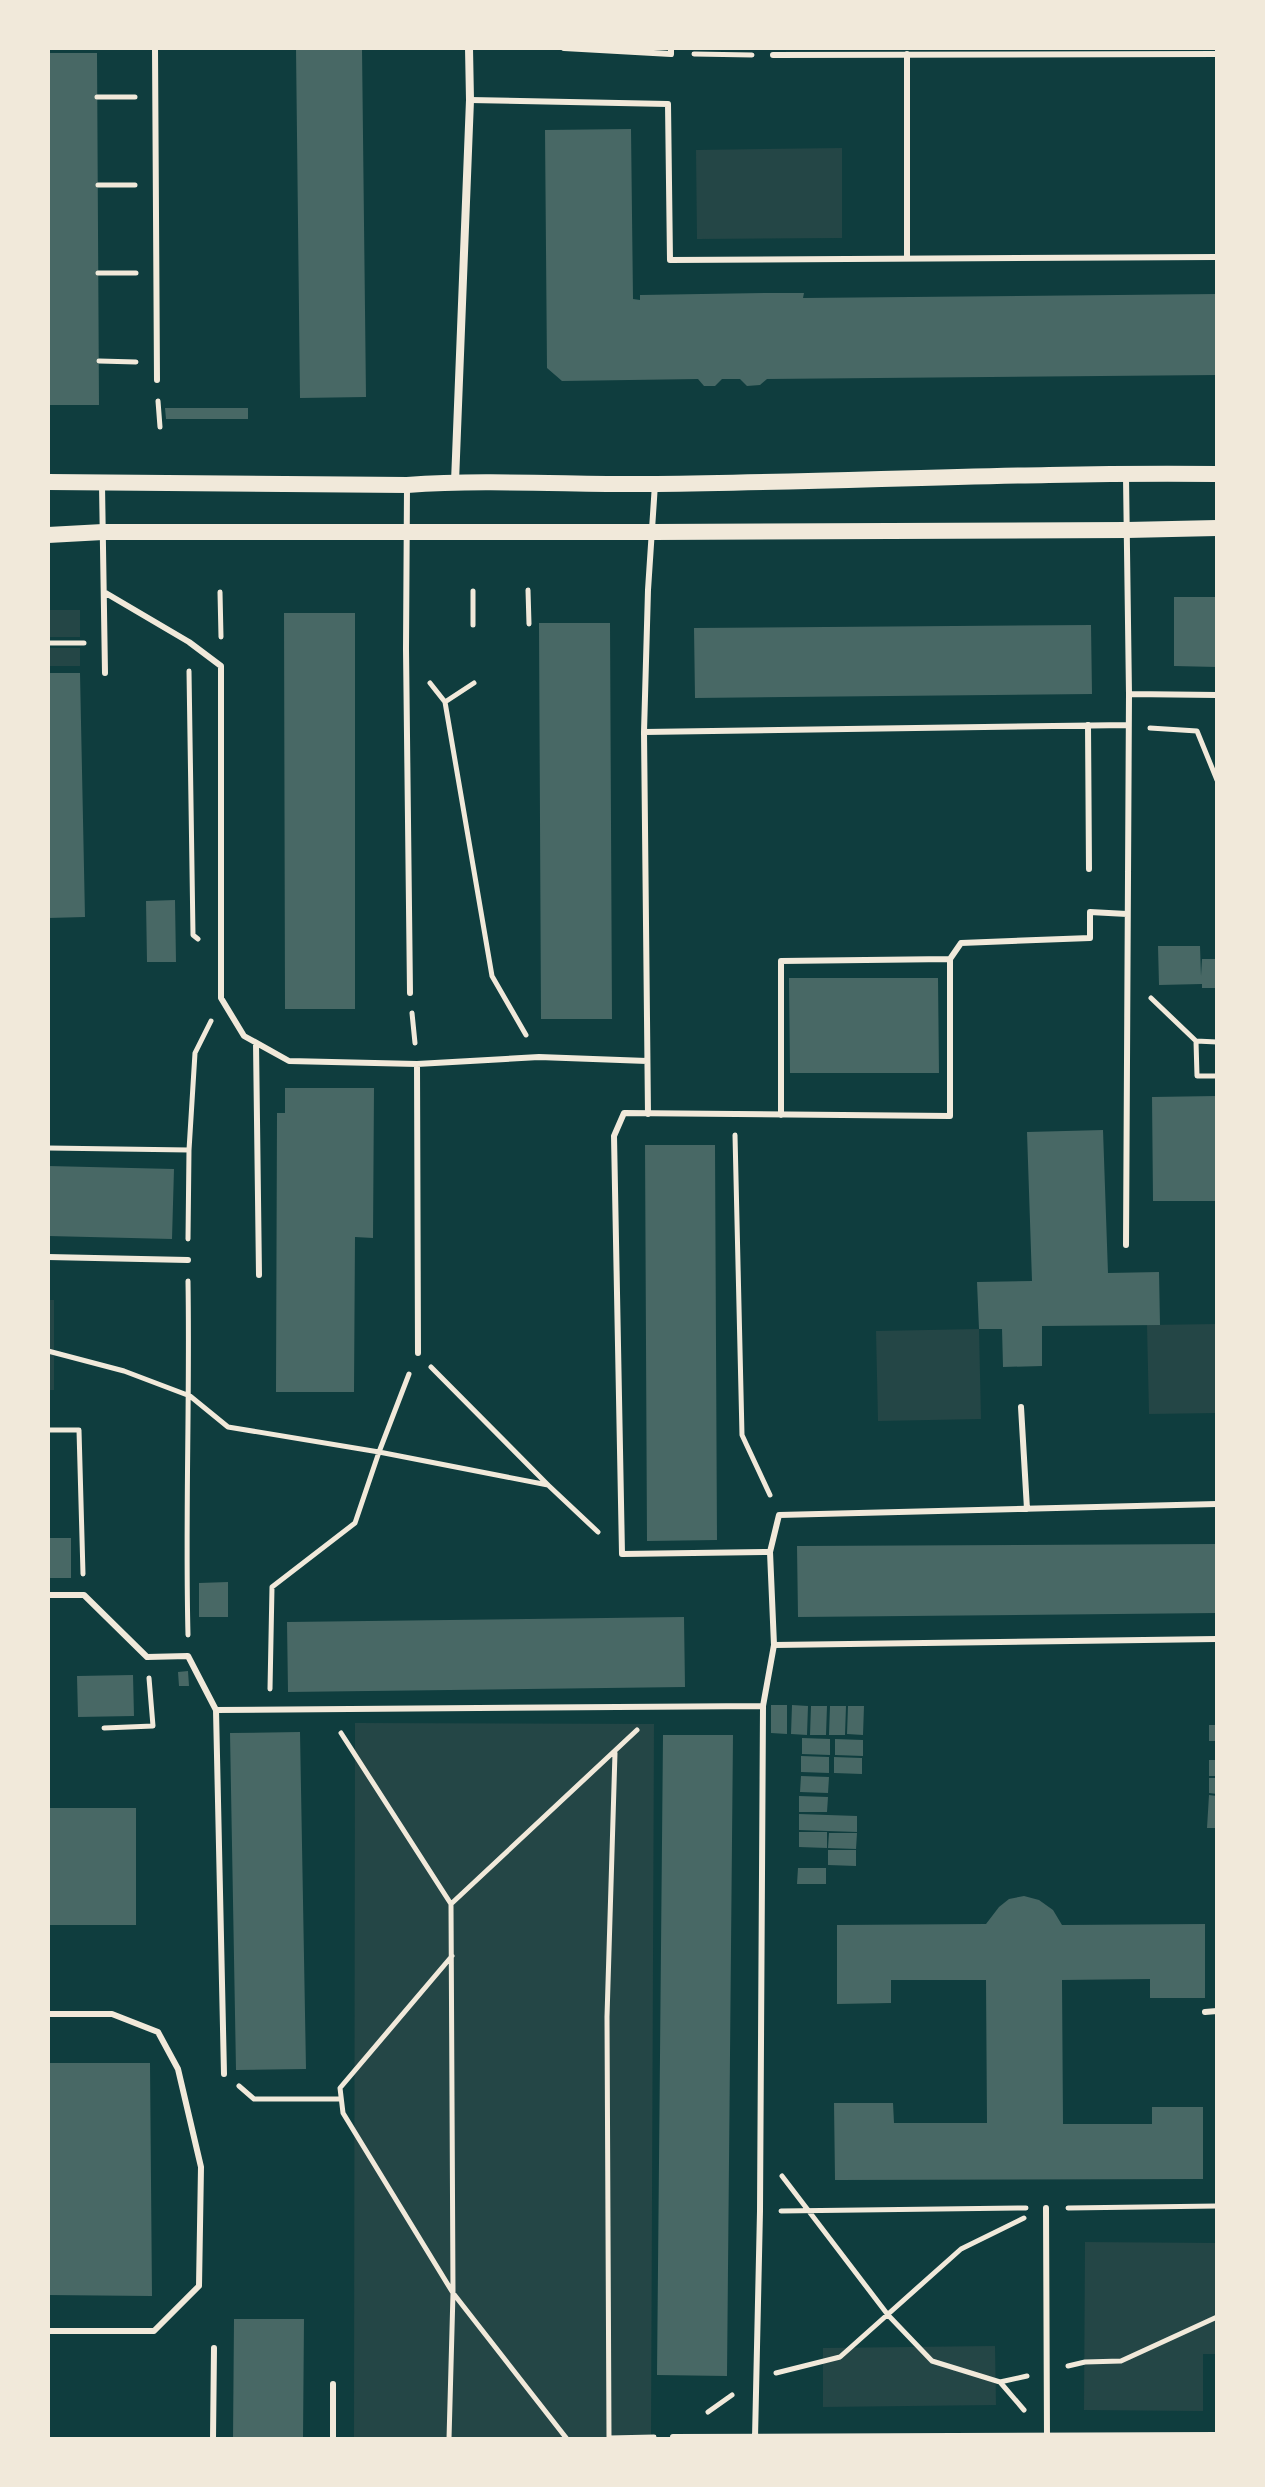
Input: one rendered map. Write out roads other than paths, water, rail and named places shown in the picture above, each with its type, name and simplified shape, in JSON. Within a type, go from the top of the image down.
[{"type":"main road","points":[[48,482],[655,484],[1126,473],[1217,474]]},
{"type":"main road","points":[[48,535],[103,532],[1217,528]]},
{"type":"street","points":[[455,482],[470,100],[469,48]]},
{"type":"lane","points":[[155,48],[157,380]]},
{"type":"lane","points":[[564,48],[671,51]]},
{"type":"lane","points":[[907,54],[907,258]]},
{"type":"lane","points":[[773,55],[1217,54]]},
{"type":"lane","points":[[470,100],[668,104],[670,260],[1217,257]]},
{"type":"lane","points":[[1126,473],[1129,694],[1126,1245]]},
{"type":"lane","points":[[102,482],[105,673]]},
{"type":"lane","points":[[648,1114],[644,732],[655,484]]},
{"type":"lane","points":[[407,485],[410,993]]},
{"type":"lane","points":[[104,592],[189,642],[221,666],[221,998],[244,1036],[289,1061],[417,1064],[539,1057],[647,1061]]},
{"type":"lane","points":[[1129,694],[1217,695]]},
{"type":"lane","points":[[1088,725],[1089,869]]},
{"type":"lane","points":[[644,732],[1128,725]]},
{"type":"lane","points":[[770,1552],[622,1554],[614,1136],[624,1113],[950,1116],[950,959],[961,943],[1090,938],[1090,912],[1127,914]]},
{"type":"lane","points":[[781,1115],[781,961],[950,959]]},
{"type":"lane","points":[[256,1043],[259,1275]]},
{"type":"lane","points":[[417,1064],[418,1353]]},
{"type":"lane","points":[[48,1257],[188,1260]]},
{"type":"lane","points":[[1021,1407],[1027,1509]]},
{"type":"lane","points":[[755,2438],[760,2211],[763,1706],[774,1645],[770,1552],[779,1515],[1217,1504]]},
{"type":"lane","points":[[48,1595],[84,1595],[147,1657],[188,1656],[216,1710],[224,2074]]},
{"type":"lane","points":[[774,1645],[1217,1639]]},
{"type":"lane","points":[[216,1710],[763,1706]]},
{"type":"lane","points":[[1205,2012],[1217,2011]]},
{"type":"lane","points":[[48,2014],[112,2014],[158,2032],[178,2069],[201,2167],[199,2286],[154,2331],[48,2331]]},
{"type":"lane","points":[[1046,2208],[1047,2437]]},
{"type":"lane","points":[[213,2439],[214,2348]]},
{"type":"lane","points":[[333,2384],[333,2439]]},
{"type":"lane","points":[[673,2437],[1217,2435]]}]
